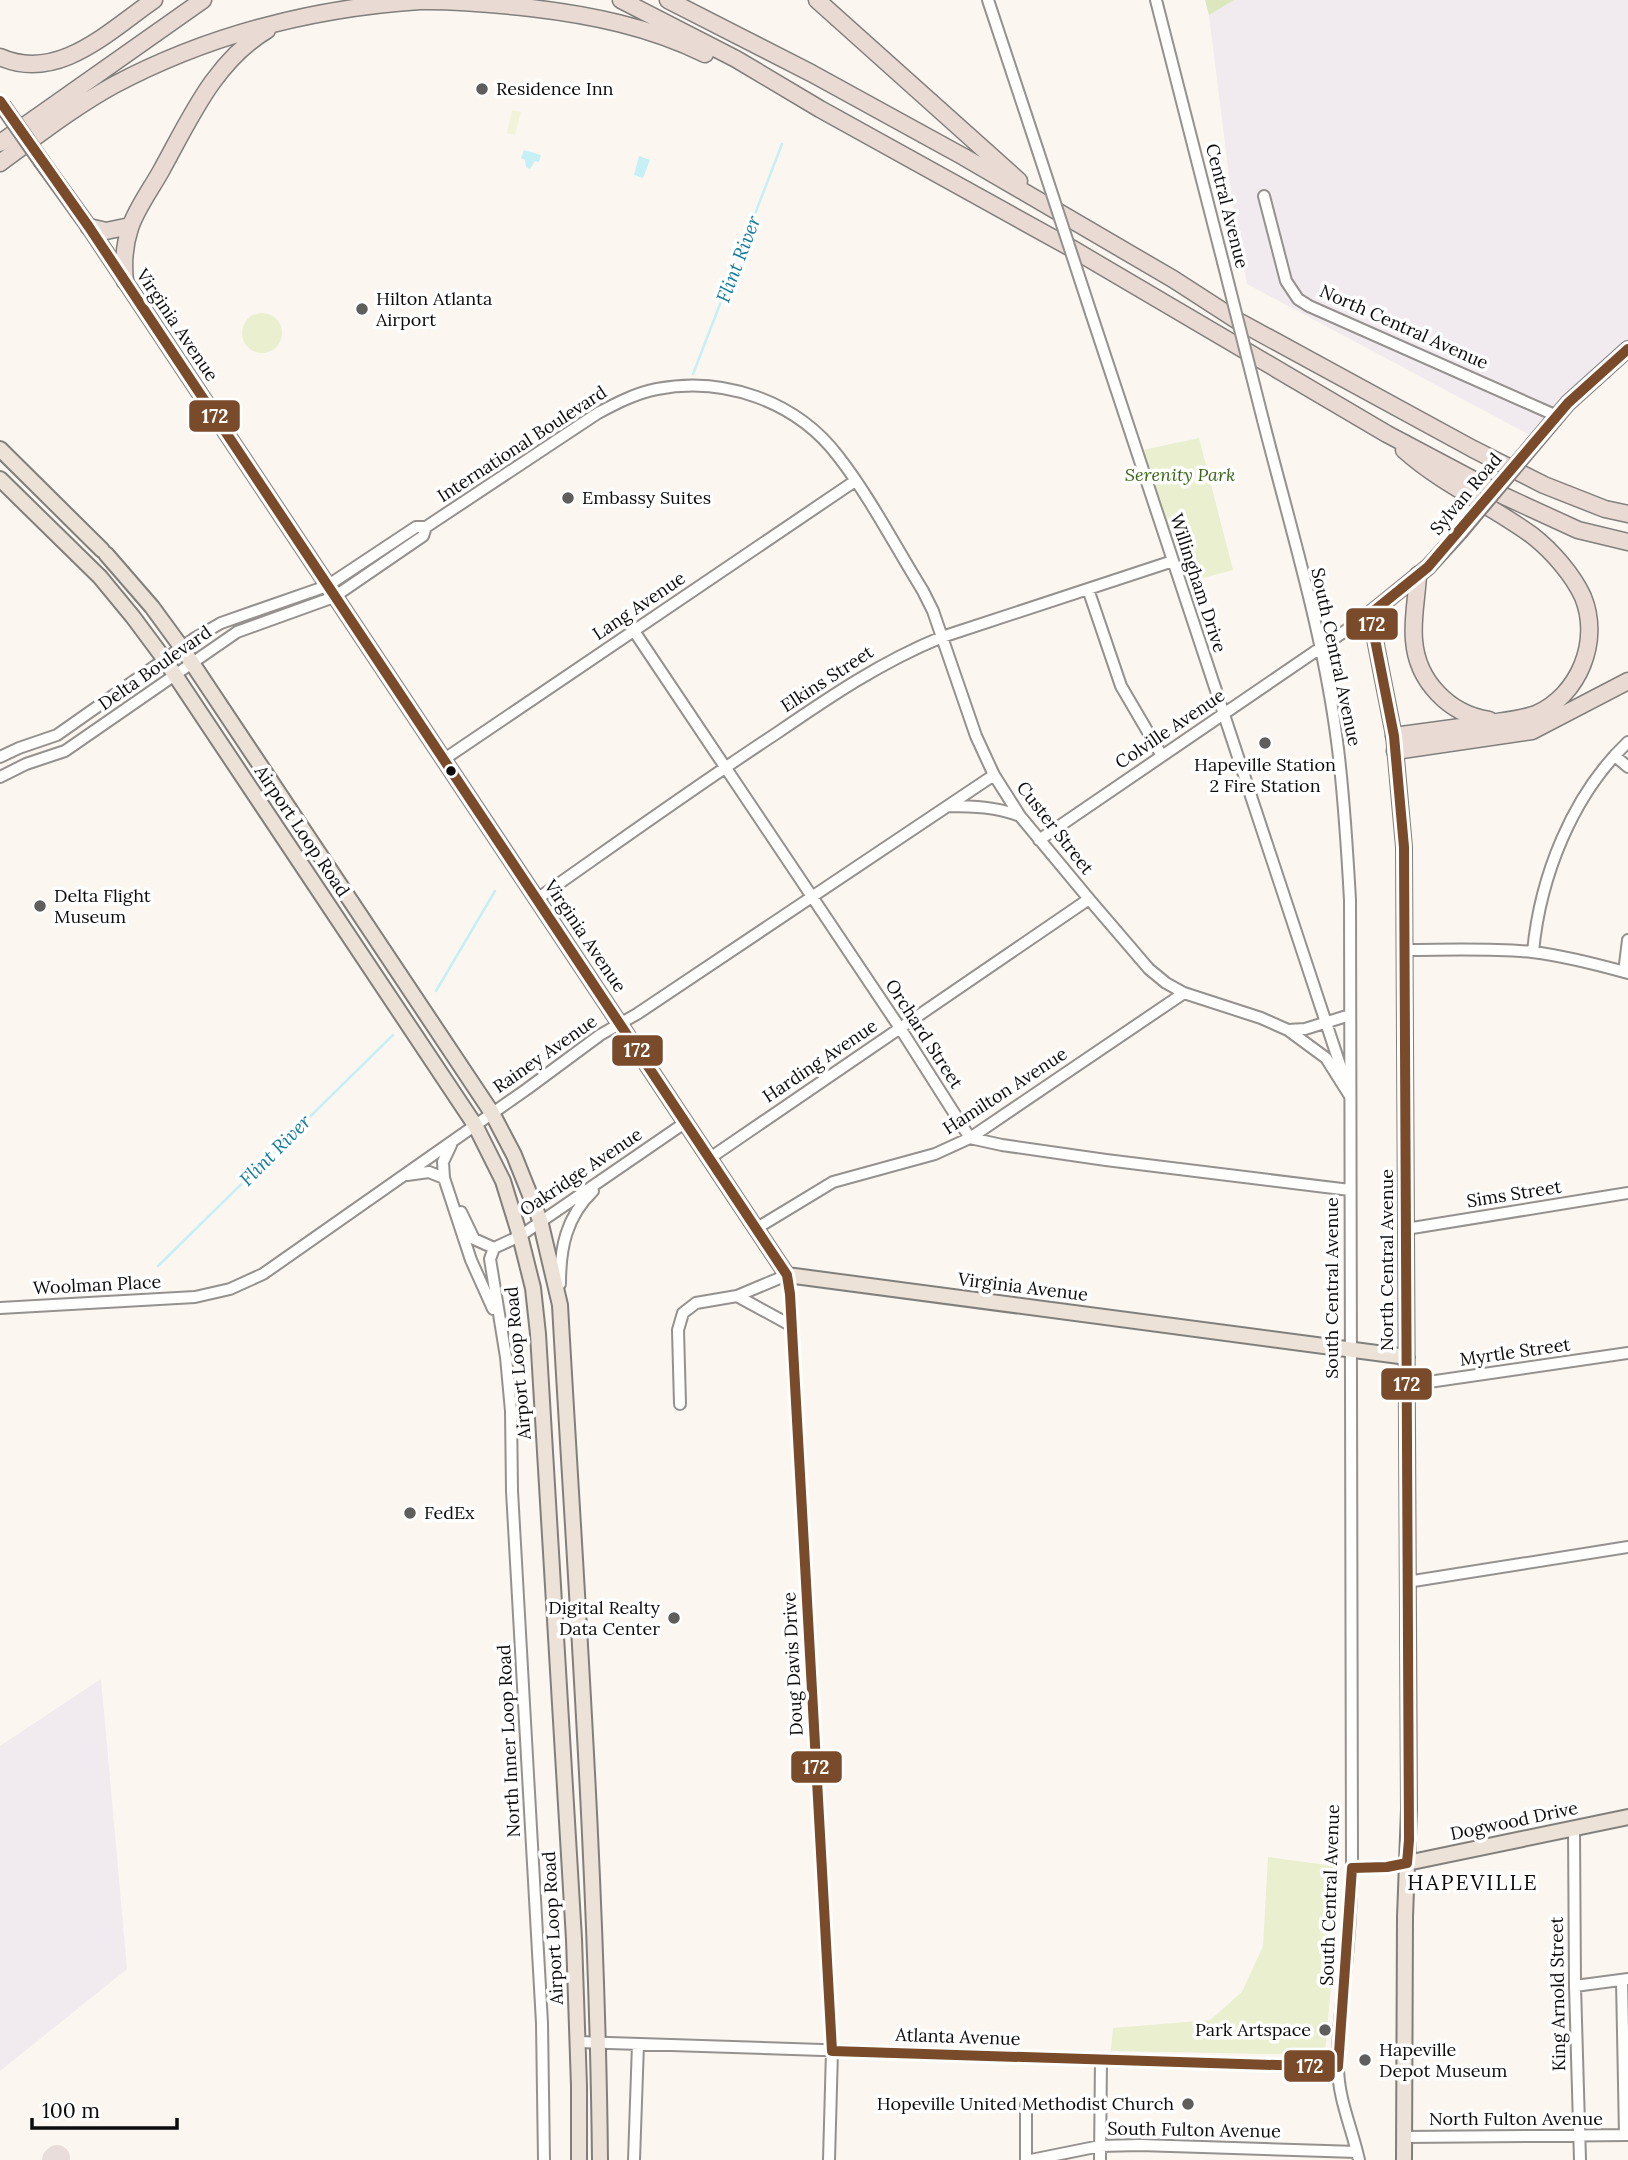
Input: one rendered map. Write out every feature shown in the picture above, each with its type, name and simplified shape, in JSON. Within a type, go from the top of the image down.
[{"type":"highway","points":[[0,57],[24,65],[45,65],[65,60],[154,0]]},
{"type":"highway","points":[[0,143],[203,0]]},
{"type":"highway","points":[[621,0],[736,59],[820,109],[1070,248],[1387,434],[1504,496],[1578,530],[1628,542]]},
{"type":"highway","points":[[668,0],[823,80],[1044,204],[1238,321],[1473,449],[1544,485],[1605,509],[1628,514]]},
{"type":"highway","points":[[817,0],[1044,204]]},
{"type":"highway","points":[[0,163],[116,85],[201,47],[257,27],[347,9],[422,1],[486,3],[578,13],[617,21],[692,47],[820,109]]},
{"type":"highway","points":[[125,281],[123,257],[130,226],[218,73],[235,54],[279,23]]},
{"type":"highway","points":[[89,227],[106,231],[130,226]]},
{"type":"highway","points":[[1387,434],[1424,468],[1534,537],[1563,565],[1582,595],[1589,619],[1589,645],[1576,679],[1565,693],[1543,709],[1520,719],[1394,743]]},
{"type":"highway","points":[[1419,575],[1413,638],[1421,670],[1430,685],[1452,706],[1480,719],[1499,722]]},
{"type":"highway","points":[[1394,743],[1532,731],[1628,681]]},
{"type":"main road","name":"Virginia Avenue","points":[[2,104],[89,227],[787,1275],[1407,1356]]},
{"type":"main road","name":"Sylvan Road","points":[[1370,614],[1419,575],[1459,533],[1557,416],[1599,373],[1628,349]]},
{"type":"main road","name":"Airport Loop Road","points":[[0,449],[104,552],[152,607],[182,648],[492,1113],[514,1155],[541,1220],[559,1305],[599,2042],[600,2160]]},
{"type":"main road","name":"Airport Loop Road","points":[[0,480],[100,577],[165,660],[475,1125],[503,1181],[533,1288],[538,1334],[574,1939],[579,2160]]},
{"type":"main road","name":"North Central Avenue","points":[[1370,614],[1394,743],[1404,847],[1408,1385],[1405,2160]]},
{"type":"main road","name":"Dogwood Drive","points":[[1407,1863],[1628,1817]]},
{"type":"street","name":"Willingham Drive","points":[[988,0],[1350,1096]]},
{"type":"street","name":"Central Avenue","points":[[1156,0],[1263,420]]},
{"type":"street","name":"North Central Avenue","points":[[1264,195],[1286,281],[1298,299],[1557,416]]},
{"type":"street","name":"International Boulevard","points":[[330,591],[416,527],[426,527],[598,413],[636,395],[657,389],[717,387],[744,393],[788,412],[818,434],[838,455],[855,481]]},
{"type":"street","name":"South Central Avenue","points":[[1263,420],[1320,648],[1337,740],[1347,833],[1350,1015],[1352,1868],[1350,1933],[1338,2067],[1341,2099],[1358,2156]]},
{"type":"street","name":"Lang Avenue","points":[[443,760],[855,481]]},
{"type":"street","name":"Custer Street","points":[[855,481],[923,591],[976,736],[994,775],[1039,840],[1149,969],[1166,983],[1184,993],[1261,1018],[1288,1030],[1326,1058],[1350,1096]]},
{"type":"street","name":"Elkins Street","points":[[537,899],[725,767],[872,670],[942,637],[1173,561]]},
{"type":"street","points":[[1088,589],[1121,686],[1162,756]]},
{"type":"street","name":"Delta Boulevard","points":[[0,757],[57,735],[182,648],[232,619],[330,591]]},
{"type":"street","name":"Delta Boulevard","points":[[0,777],[26,764],[65,751],[237,632],[330,591]]},
{"type":"street","name":"Sylvan Road","points":[[1320,648],[1370,614]]},
{"type":"street","name":"Orchard Street","points":[[634,631],[900,1028],[970,1138]]},
{"type":"street","name":"Colville Avenue","points":[[1039,840],[1320,648]]},
{"type":"street","points":[[1533,952],[1542,896],[1564,835],[1581,802],[1628,742]]},
{"type":"street","points":[[1615,757],[1628,766]]},
{"type":"street","name":"Rainey Avenue","points":[[195,1297],[230,1289],[264,1274],[600,1035],[813,898],[994,775]]},
{"type":"street","points":[[948,806],[980,806],[1020,816]]},
{"type":"street","name":"Harding Avenue","points":[[710,1158],[1089,899]]},
{"type":"street","points":[[1405,950],[1533,952],[1585,961],[1626,972],[1628,940]]},
{"type":"street","name":"Hamilton Avenue","points":[[757,1228],[833,1182],[935,1154],[970,1138],[1184,993]]},
{"type":"street","points":[[1288,1030],[1305,1029],[1350,1015]]},
{"type":"street","name":"Oakridge Avenue","points":[[494,1248],[520,1236],[686,1122]]},
{"type":"street","points":[[970,1138],[1002,1145],[1350,1190]]},
{"type":"street","name":"North Inner Loop Road","points":[[455,1139],[443,1161],[444,1178],[471,1260],[499,1321]]},
{"type":"street","name":"Airport Loop Road","points":[[559,1305],[560,1259],[568,1228],[584,1200],[613,1171]]},
{"type":"street","points":[[403,1176],[429,1172],[444,1178],[474,1239],[494,1248]]},
{"type":"street","name":"Sims Street","points":[[1406,1229],[1628,1193]]},
{"type":"street","name":"North Inner Loop Road","points":[[494,1248],[489,1259],[506,1357],[511,1411],[512,1491],[543,2056],[544,2160]]},
{"type":"street","points":[[680,1404],[678,1330],[683,1313],[696,1303],[737,1296],[787,1275]]},
{"type":"street","name":"Doug Davis Drive","points":[[787,1275],[832,2051],[829,2160]]},
{"type":"street","points":[[737,1296],[792,1326]]},
{"type":"street","name":"Woolman Place","points":[[0,1308],[195,1297]]},
{"type":"street","name":"Myrtle Street","points":[[1408,1385],[1628,1353]]},
{"type":"street","points":[[1407,1582],[1628,1547]]},
{"type":"street","name":"King Arnold Street","points":[[1574,1828],[1580,2160]]},
{"type":"street","points":[[1352,1868],[1387,1867],[1407,1863]]},
{"type":"street","points":[[1575,1986],[1625,1979],[1627,2135]]},
{"type":"street","name":"Atlanta Avenue","points":[[578,2042],[1338,2067]]},
{"type":"street","points":[[634,2160],[638,2044]]},
{"type":"street","points":[[1100,2160],[1101,2059]]},
{"type":"street","points":[[1026,2105],[1028,2160]]},
{"type":"street","name":"North Fulton Avenue","points":[[1404,2137],[1627,2135]]},
{"type":"street","name":"South Fulton Avenue","points":[[1028,2160],[1100,2146],[1140,2144],[1358,2156]]},
{"type":"shaded area","points":[[1234,0],[1628,0],[1628,348],[1537,439],[1247,284],[1234,215],[1209,15]]},
{"type":"shaded area","points":[[101,1679],[127,1969],[0,2071],[0,1746]]},
{"type":"green space","points":[[1205,0],[1234,0],[1209,15]]},
{"type":"green space","points":[[512,110],[521,112],[515,135],[507,133]]},
{"type":"green space","points":[[262,313],[276,319],[282,333],[276,347],[262,353],[248,347],[242,333],[248,319]]},
{"type":"green space","name":"Serenity Park","points":[[1199,438],[1233,570],[1185,583],[1143,450]]},
{"type":"green space","points":[[1268,1857],[1341,1867],[1325,2055],[1111,2051],[1113,2028],[1210,2020],[1242,1992],[1263,1946]]},
{"type":"water","points":[[524,150],[541,155],[539,162],[535,161],[530,169],[521,158]]},
{"type":"water","points":[[639,156],[650,160],[643,178],[634,175]]},
{"type":"waterway","name":"Flint River","points":[[693,374],[782,144]]},
{"type":"waterway","name":"Flint River","points":[[436,991],[495,891]]},
{"type":"waterway","name":"Flint River","points":[[158,1266],[393,1035]]},
{"type":"transit line","name":"172","points":[[0,101],[89,227],[787,1275],[832,2051],[1338,2067],[1352,1868],[1387,1867],[1407,1863],[1409,1840],[1404,847],[1394,736],[1370,614],[1428,567],[1568,403],[1628,349]]},
{"type":"place","name":"Residence Inn","points":[[482,89]]},
{"type":"place","name":"Hilton Atlanta Airport","points":[[362,309]]},
{"type":"place","name":"Embassy Suites","points":[[568,498]]},
{"type":"place","name":"Hapeville Station 2 Fire Station","points":[[1265,743]]},
{"type":"place","name":"Delta Flight Museum","points":[[40,906]]},
{"type":"place","name":"FedEx","points":[[410,1513]]},
{"type":"place","name":"Digital Realty Data Center","points":[[674,1618]]},
{"type":"place","name":"Park Artspace","points":[[1325,2030]]},
{"type":"place","name":"Hapeville Depot Museum","points":[[1365,2060]]},
{"type":"place","name":"Hopeville United Methodist Church","points":[[1188,2104]]},
{"type":"district","name":"HAPEVILLE","points":[[1473,1883]]}]
